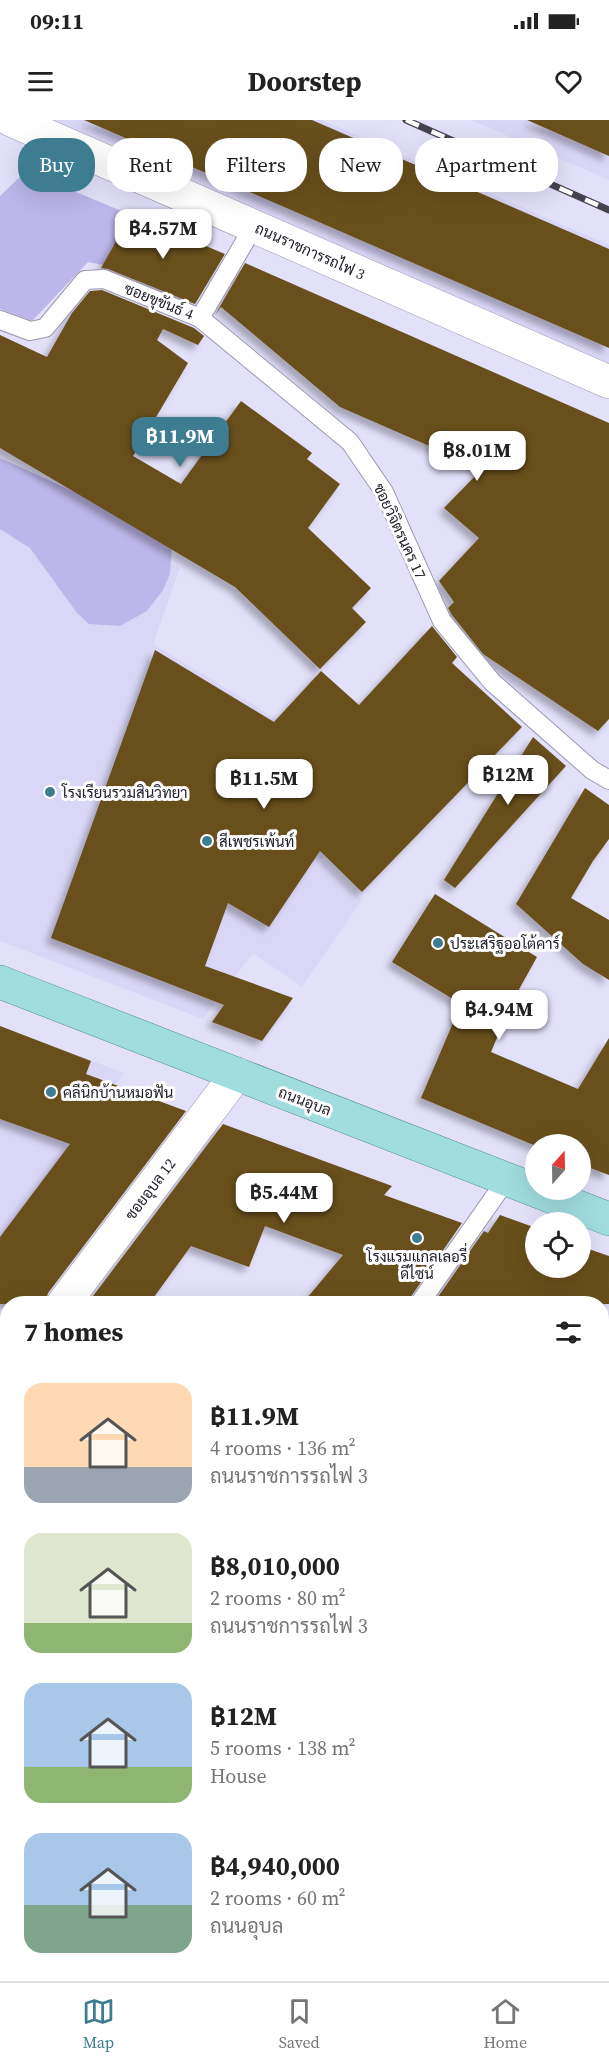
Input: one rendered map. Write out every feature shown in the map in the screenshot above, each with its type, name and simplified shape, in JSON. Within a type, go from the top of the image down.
[{"type":"main road","name":"ถนนอุบล","points":[[0,982],[609,1219]]},
{"type":"street","name":"ถนนราชการรถไฟ 3","points":[[11,120],[609,382]]},
{"type":"street","name":"ซอยอุบล 12","points":[[69,1296],[237,1074]]},
{"type":"lane","points":[[200,318],[254,226]]},
{"type":"lane","name":"ซอยขุขันธ์ 4","points":[[0,320],[30,332],[45,328],[86,280],[104,279],[200,318]]},
{"type":"lane","name":"ซอยวิจิตรนคร 17","points":[[200,318],[351,442],[384,492],[442,621],[492,682],[592,770],[609,780]]},
{"type":"lane","points":[[425,1296],[507,1179]]},
{"type":"shaded area","points":[[46,120],[322,120],[363,138],[319,138],[319,192],[403,192],[403,155],[415,161],[415,192],[487,192],[609,245],[609,366],[211,192],[307,192],[307,138],[205,138],[205,189],[193,184],[193,138],[107,138],[107,147],[95,141],[95,138],[87,138]]},
{"type":"shaded area","points":[[471,120],[609,120],[609,180],[558,158],[558,138],[512,138]]},
{"type":"shaded area","points":[[18,179],[18,192],[76,192],[131,215],[103,265],[88,262],[32,321],[0,309],[0,196]]},
{"type":"shaded area","points":[[0,458],[163,532],[172,545],[170,574],[163,590],[147,611],[120,626],[89,624],[77,613],[30,548],[0,529]]},
{"type":"shaded area","points":[[0,475],[180,568],[153,644],[376,779],[321,860],[362,900],[302,987],[253,953],[203,1019],[0,941]]},
{"type":"shaded area","points":[[0,1026],[124,1073],[0,1237]]},
{"type":"building","points":[[84,120],[312,120],[353,138],[319,138],[319,192],[403,192],[403,160],[415,165],[415,192],[478,192],[609,249],[609,348],[250,192],[307,192],[307,138],[205,138],[205,173],[193,167],[193,138],[125,138]]},
{"type":"building","points":[[527,120],[609,120],[609,156]]},
{"type":"building","points":[[131,215],[225,254],[195,304],[101,268]]},
{"type":"building","points":[[245,263],[609,423],[609,719],[598,731],[483,654],[448,608],[454,602],[439,581],[479,538],[444,508],[482,469],[340,407],[221,307],[215,315]]},
{"type":"building","points":[[102,290],[194,328],[204,336],[198,345],[163,329],[157,340],[188,363],[133,456],[181,484],[241,401],[312,453],[307,459],[340,484],[308,528],[371,588],[352,608],[366,622],[320,669],[235,587],[0,448],[0,335],[47,357],[72,313],[90,291]]},
{"type":"building","name":"สีเพชรเพ้นท์","points":[[432,626],[457,657],[452,663],[522,727],[362,892],[320,851],[269,927],[228,903],[205,966],[293,998],[262,1041],[212,1022],[224,1005],[51,938],[155,650],[274,722],[321,671],[359,705]]},
{"type":"building","points":[[533,737],[566,766],[455,888],[444,880]]},
{"type":"building","points":[[585,788],[609,805],[609,839],[571,898],[609,920],[609,980],[583,964],[516,904]]},
{"type":"building","points":[[435,894],[537,957],[512,1002],[491,1052],[578,1089],[609,1038],[609,1175],[591,1168],[591,1134],[525,1134],[525,1141],[421,1098],[461,1004],[392,962]]},
{"type":"building","points":[[0,1026],[91,1061],[86,1074],[186,1111],[47,1296],[0,1296],[0,1237],[70,1144],[0,1119]]},
{"type":"building","points":[[223,1124],[392,1186],[384,1195],[462,1223],[411,1296],[309,1296],[343,1255],[265,1226],[249,1267],[191,1246],[155,1296],[93,1296]]},
{"type":"building","points":[[500,1215],[525,1224],[525,1278],[591,1278],[591,1250],[609,1256],[609,1296],[439,1296],[484,1231],[488,1233]]},
{"type":"railway","points":[[406,120],[609,210]]},
{"type":"place","name":"โรงเรียนรวมสินวิทยา","points":[[50,792]]},
{"type":"place","name":"สีเพชรเพ้นท์","points":[[207,841]]},
{"type":"place","name":"ประเสริฐออโต้คาร์","points":[[438,943]]},
{"type":"place","name":"คลีนิกบ้านหมอฟัน","points":[[51,1092]]},
{"type":"place","name":"โรงแรมแกลเลอรี่ ดีไซน์","points":[[417,1238]]}]
